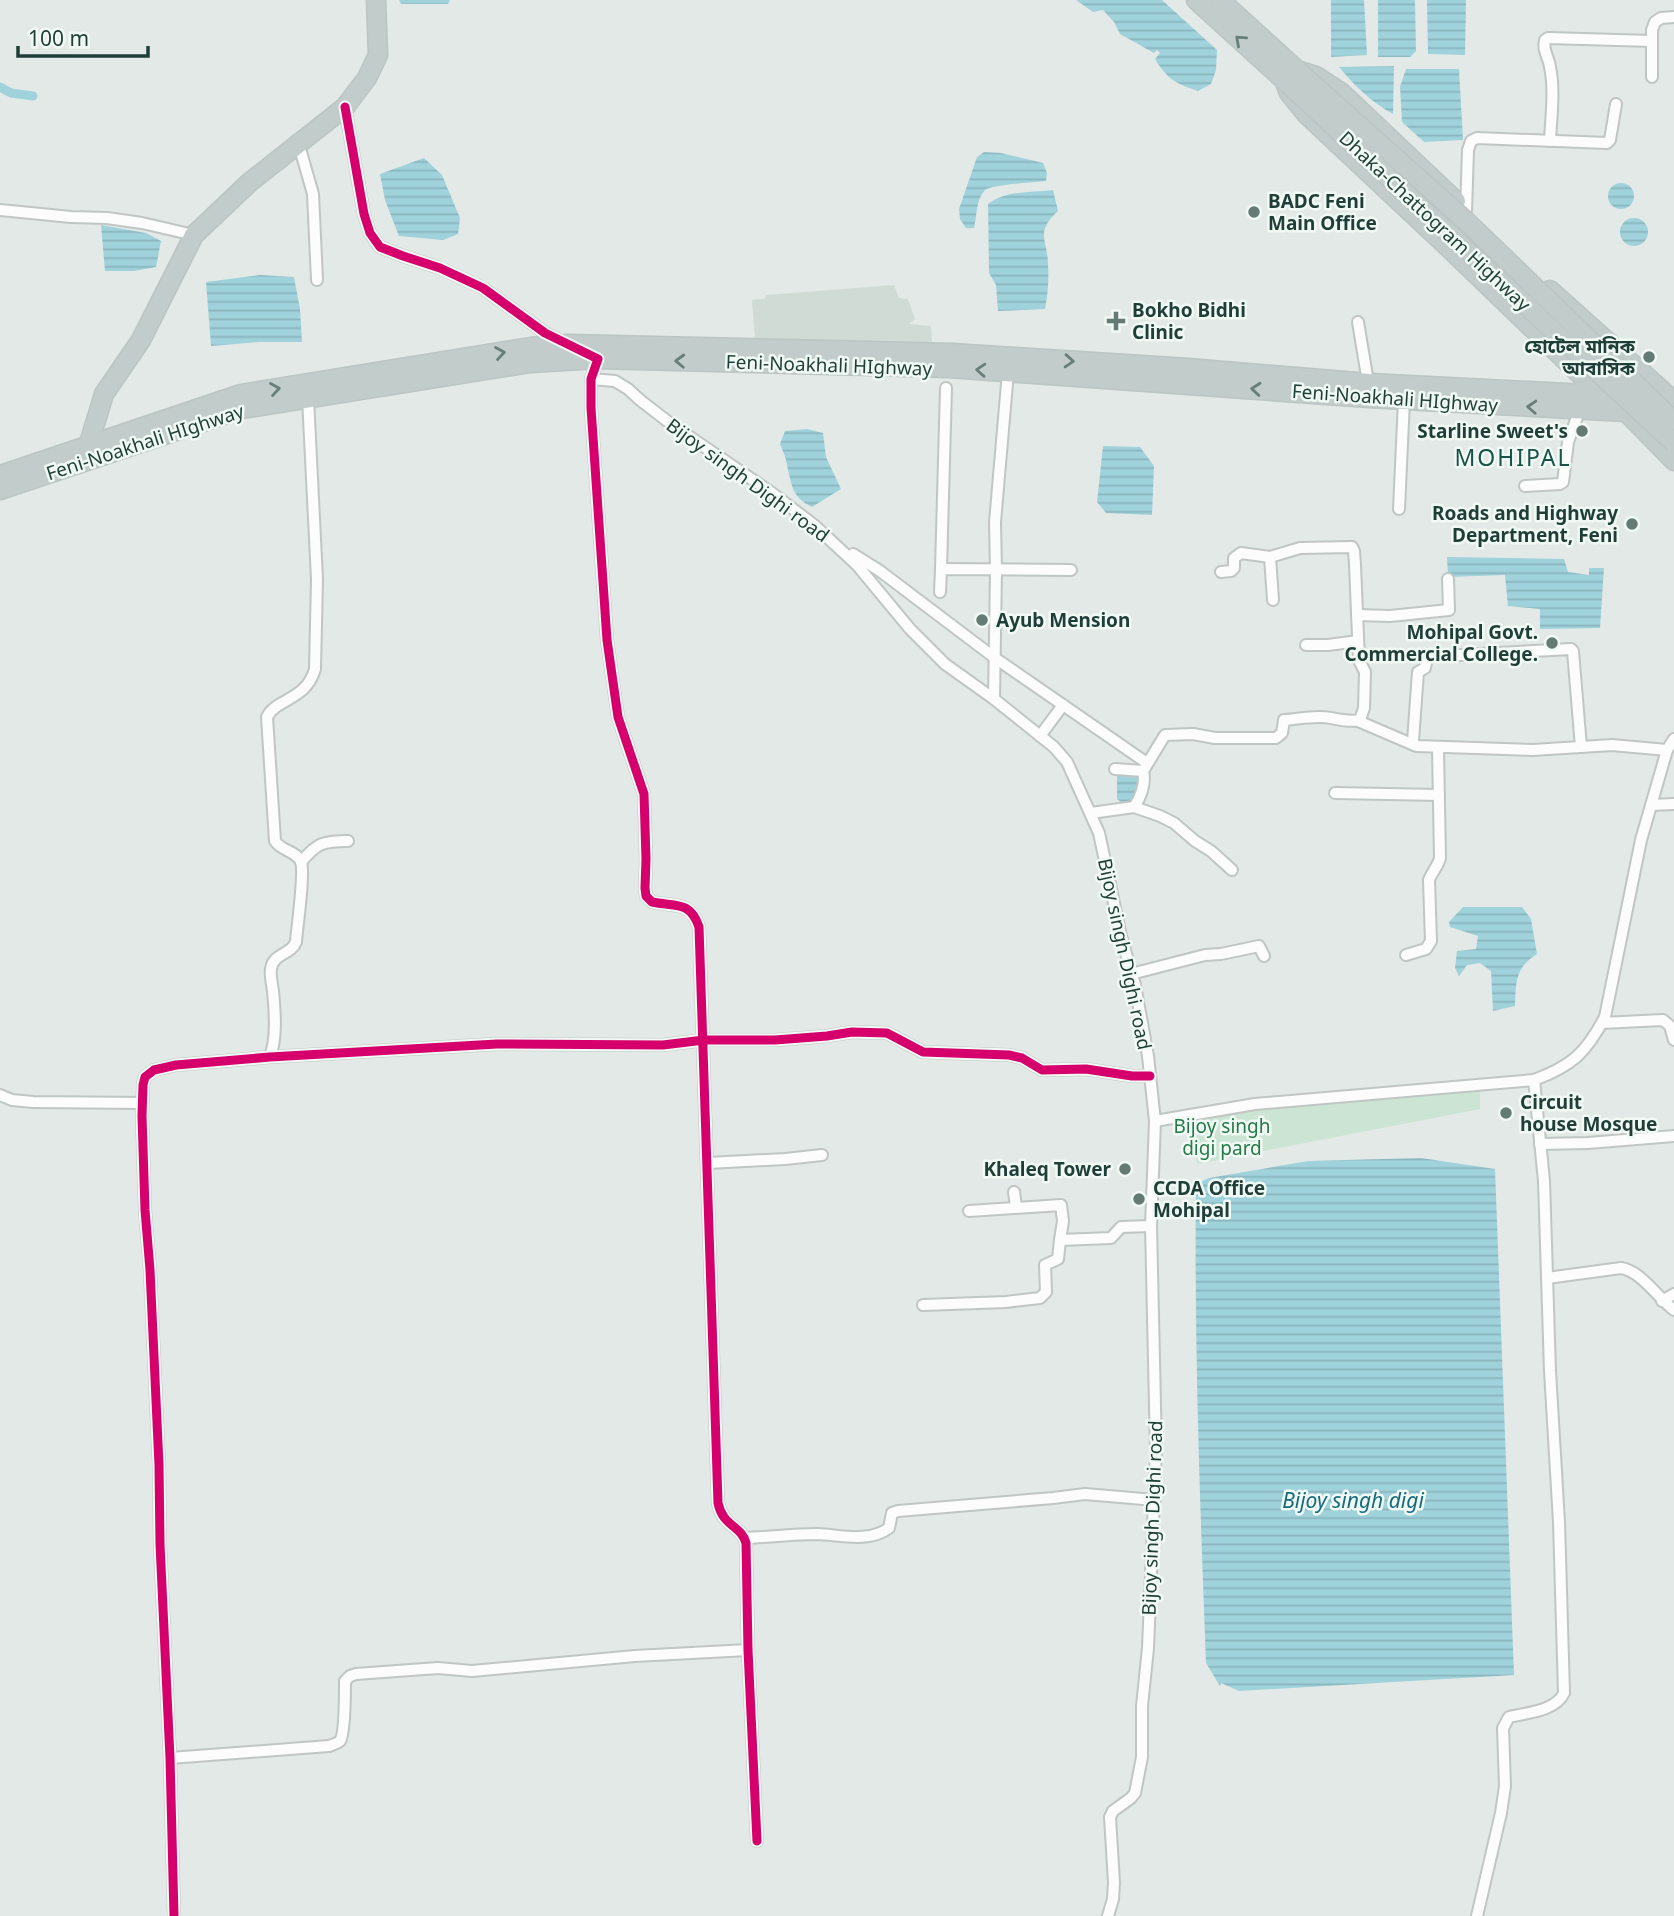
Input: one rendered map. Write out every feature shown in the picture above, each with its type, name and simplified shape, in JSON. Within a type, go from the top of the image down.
[{"type":"highway","points":[[81,462],[90,443],[104,394],[141,340],[194,235],[250,182],[345,107],[367,78],[378,55],[376,0]]},
{"type":"highway","name":"Dhaka-Chattogram Highway","points":[[1196,0],[1464,219],[1674,421]]},
{"type":"highway","name":"Dhaka-Chattogram Highway","points":[[1220,0],[1291,75],[1674,443]]},
{"type":"highway","points":[[1674,404],[1342,93],[1316,76],[1291,75],[1289,93],[1306,114],[1591,385],[1626,412],[1674,461]]},
{"type":"highway","name":"Feni-Noakhali HIghway","points":[[0,475],[241,394],[531,347],[568,344],[952,353],[1188,368],[1369,390],[1404,400],[1626,412],[1674,404]]},
{"type":"highway","name":"Feni-Noakhali HIghway","points":[[0,490],[242,409],[530,363],[598,359],[935,368],[1369,390],[1605,395],[1674,404]]},
{"type":"street","points":[[1652,78],[1652,30],[1655,22],[1661,18],[1674,17]]},
{"type":"street","points":[[1550,141],[1553,89],[1550,64],[1544,51],[1545,40],[1652,41]]},
{"type":"street","points":[[1466,211],[1468,150],[1471,141],[1477,138],[1607,143],[1610,140],[1616,104]]},
{"type":"street","points":[[345,107],[364,214],[370,233],[380,247],[440,268],[483,288],[545,333],[598,359],[591,379],[607,640],[618,718],[644,794],[646,896],[652,902],[684,907],[695,915],[699,927],[720,1513],[745,1538],[819,1534],[851,1538],[883,1532],[889,1528],[892,1513],[898,1511],[1054,1499],[1085,1494],[1155,1500]]},
{"type":"street","points":[[299,145],[313,194],[317,280]]},
{"type":"street","points":[[0,210],[107,218],[194,235]]},
{"type":"street","points":[[1359,322],[1369,390]]},
{"type":"street","points":[[994,699],[995,522],[1008,372]]},
{"type":"street","name":"Bijoy singh Dighi road","points":[[591,379],[615,381],[628,389],[671,424],[814,525],[858,565],[910,629],[945,664],[1054,747],[1067,762],[1099,833],[1131,974],[1150,1076],[1155,1121],[1151,1226],[1155,1500],[1148,1648],[1142,1706],[1142,1757],[1135,1793],[1113,1811],[1110,1817],[1114,1883],[1108,1916]]},
{"type":"street","points":[[940,592],[946,388]]},
{"type":"street","points":[[302,862],[276,844],[267,725],[270,712],[299,694],[312,679],[315,669],[317,579],[308,398]]},
{"type":"street","points":[[1399,509],[1404,400]]},
{"type":"street","points":[[1525,486],[1563,482],[1568,442],[1580,409]]},
{"type":"street","points":[[839,541],[1145,767]]},
{"type":"street","points":[[1221,572],[1231,571],[1234,568],[1234,558],[1241,553],[1270,557],[1300,548],[1352,547],[1359,660],[1365,672],[1364,708],[1360,720],[1357,721]]},
{"type":"street","points":[[1270,557],[1273,600]]},
{"type":"street","points":[[941,569],[1071,570]]},
{"type":"street","points":[[1357,615],[1450,610],[1448,579]]},
{"type":"street","points":[[1306,645],[1358,641]]},
{"type":"street","points":[[1443,656],[1572,649],[1581,747]]},
{"type":"street","points":[[1414,745],[1419,672],[1425,668],[1426,663]]},
{"type":"street","points":[[1040,736],[1063,705]]},
{"type":"street","points":[[1134,807],[1140,799],[1145,767],[1165,735],[1276,738],[1282,733],[1284,720],[1309,717],[1357,721],[1414,745],[1438,748],[1533,750],[1612,746],[1667,750]]},
{"type":"street","points":[[1155,1121],[1255,1104],[1534,1080],[1553,1073],[1579,1057],[1594,1038],[1605,1017],[1641,840],[1667,750],[1674,739]]},
{"type":"street","points":[[1406,955],[1426,949],[1431,941],[1429,880],[1440,858],[1438,748]]},
{"type":"street","points":[[1115,769],[1145,767]]},
{"type":"street","points":[[1335,793],[1439,795]]},
{"type":"street","points":[[1651,805],[1674,804]]},
{"type":"street","points":[[1091,813],[1134,807],[1160,816],[1211,850],[1231,870]]},
{"type":"street","points":[[271,1057],[275,1008],[271,969],[277,956],[289,951],[296,942],[302,862],[317,845],[327,841],[348,841]]},
{"type":"street","points":[[1131,974],[1205,955],[1259,946],[1264,956]]},
{"type":"street","points":[[1602,1023],[1663,1020],[1668,1022],[1674,1040]]},
{"type":"street","points":[[174,1916],[159,1465],[145,1210],[142,1103],[145,1077],[154,1070],[176,1065],[271,1057],[497,1044],[663,1045],[704,1040],[775,1040],[852,1032],[887,1034],[923,1052],[1009,1055],[1022,1058],[1042,1070],[1086,1069],[1150,1076]]},
{"type":"street","points":[[1477,1916],[1505,1786],[1503,1728],[1509,1717],[1554,1705],[1561,1701],[1564,1693],[1544,1181],[1534,1080]]},
{"type":"street","points":[[0,1095],[12,1100],[33,1102],[142,1103]]},
{"type":"street","points":[[1540,1144],[1674,1136]]},
{"type":"street","points":[[708,1163],[822,1155]]},
{"type":"street","points":[[1014,1192],[1016,1208]]},
{"type":"street","points":[[923,1305],[1006,1302],[1040,1298],[1046,1292],[1045,1265],[1058,1259],[1063,1221],[1061,1205],[969,1211]]},
{"type":"street","points":[[1060,1240],[1111,1238],[1121,1227],[1151,1226]]},
{"type":"street","points":[[1547,1278],[1629,1269],[1674,1310]]},
{"type":"street","points":[[1662,1301],[1674,1294]]},
{"type":"street","points":[[745,1538],[757,1842]]},
{"type":"street","points":[[170,1758],[329,1746],[339,1742],[343,1729],[345,1681],[356,1674],[438,1668],[472,1671],[635,1656],[748,1650]]},
{"type":"shaded area","points":[[894,285],[899,298],[908,299],[915,319],[909,324],[931,326],[932,343],[885,345],[755,339],[752,300],[765,299],[766,295]]},
{"type":"green space","name":"Bijoy singh digi pard","points":[[1480,1091],[1480,1109],[1197,1164],[1195,1118],[1271,1107]]},
{"type":"water","points":[[399,0],[450,0],[448,4],[401,4]]},
{"type":"water","points":[[1076,0],[1162,0],[1217,50],[1216,70],[1211,84],[1198,91],[1173,80],[1155,59],[1160,53],[1157,50],[1154,53],[1120,34],[1103,10],[1093,12]]},
{"type":"water","points":[[1331,0],[1364,0],[1367,55],[1331,57]]},
{"type":"water","points":[[1378,0],[1415,0],[1416,51],[1410,57],[1378,57]]},
{"type":"water","points":[[1427,0],[1466,0],[1465,55],[1428,54]]},
{"type":"water","points":[[1394,66],[1393,114],[1364,93],[1339,67]]},
{"type":"water","points":[[1406,69],[1459,69],[1463,140],[1424,142],[1402,122],[1400,87]]},
{"type":"water","points":[[984,152],[1001,153],[1043,163],[1047,173],[1046,181],[1004,185],[985,190],[978,203],[974,228],[966,228],[960,219],[959,209],[977,157]]},
{"type":"water","points":[[424,158],[442,175],[460,218],[458,234],[443,240],[399,236],[385,200],[380,174]]},
{"type":"water","points":[[1621,183],[1630,187],[1634,196],[1630,205],[1621,209],[1612,205],[1608,196],[1612,187]]},
{"type":"water","points":[[1053,190],[1058,211],[1044,230],[1048,275],[1045,309],[998,311],[996,285],[989,273],[988,204],[1011,194]]},
{"type":"water","points":[[1634,218],[1644,222],[1648,232],[1644,242],[1634,246],[1624,242],[1620,232],[1624,222]]},
{"type":"water","points":[[101,225],[146,233],[161,241],[156,267],[134,271],[105,271]]},
{"type":"water","points":[[260,275],[294,277],[302,342],[211,346],[206,282]]},
{"type":"water","points":[[807,429],[823,433],[826,457],[841,489],[812,507],[800,499],[794,490],[780,444],[785,431]]},
{"type":"water","points":[[1103,446],[1140,447],[1154,466],[1152,515],[1106,513],[1097,502]]},
{"type":"water","points":[[1447,557],[1564,559],[1568,572],[1589,575],[1589,568],[1604,568],[1600,628],[1540,629],[1540,609],[1508,606],[1505,575],[1448,577]]},
{"type":"water","points":[[1117,772],[1140,774],[1137,793],[1131,801],[1121,802],[1117,799]]},
{"type":"water","points":[[1463,907],[1522,907],[1531,919],[1537,954],[1524,965],[1518,976],[1515,1006],[1493,1011],[1491,971],[1480,963],[1467,965],[1459,976],[1455,968],[1457,951],[1476,949],[1478,936],[1450,927],[1449,922]]},
{"type":"water","name":"Bijoy singh digi","points":[[1421,1158],[1495,1169],[1514,1675],[1239,1691],[1221,1683],[1220,1686],[1206,1663],[1197,1364],[1196,1184],[1209,1178],[1308,1161]]},
{"type":"waterway","points":[[0,87],[11,93],[33,96]]},
{"type":"cycle path","points":[[345,107],[364,214],[370,233],[380,247],[440,268],[483,288],[545,333],[598,359],[591,379],[591,408],[607,640],[618,717],[644,794],[646,896],[652,902],[681,906],[691,912],[699,927],[718,1503],[724,1517],[744,1537],[746,1543],[757,1841]]},
{"type":"cycle path","points":[[174,1916],[159,1465],[145,1210],[142,1116],[145,1077],[154,1070],[176,1065],[270,1057],[497,1044],[663,1045],[704,1040],[775,1040],[852,1032],[887,1033],[923,1052],[1009,1055],[1022,1058],[1042,1070],[1086,1069],[1150,1076]]},
{"type":"place","name":"BADC Feni Main Office","points":[[1254,212]]},
{"type":"place","name":"Bokho Bidhi Clinic","points":[[1116,321]]},
{"type":"place","name":"হোটেল মানিক আবাসিক","points":[[1649,357]]},
{"type":"place","name":"Starline Sweet's","points":[[1582,431]]},
{"type":"place","name":"Roads and Highway Department, Feni","points":[[1632,524]]},
{"type":"place","name":"Ayub Mension","points":[[982,620]]},
{"type":"place","name":"Mohipal Govt. Commercial College.","points":[[1552,643]]},
{"type":"place","name":"Circuit house Mosque","points":[[1506,1113]]},
{"type":"place","name":"Khaleq Tower","points":[[1125,1169]]},
{"type":"place","name":"CCDA Office Mohipal","points":[[1139,1199]]},
{"type":"district","name":"MOHIPAL","points":[[1513,458]]}]
